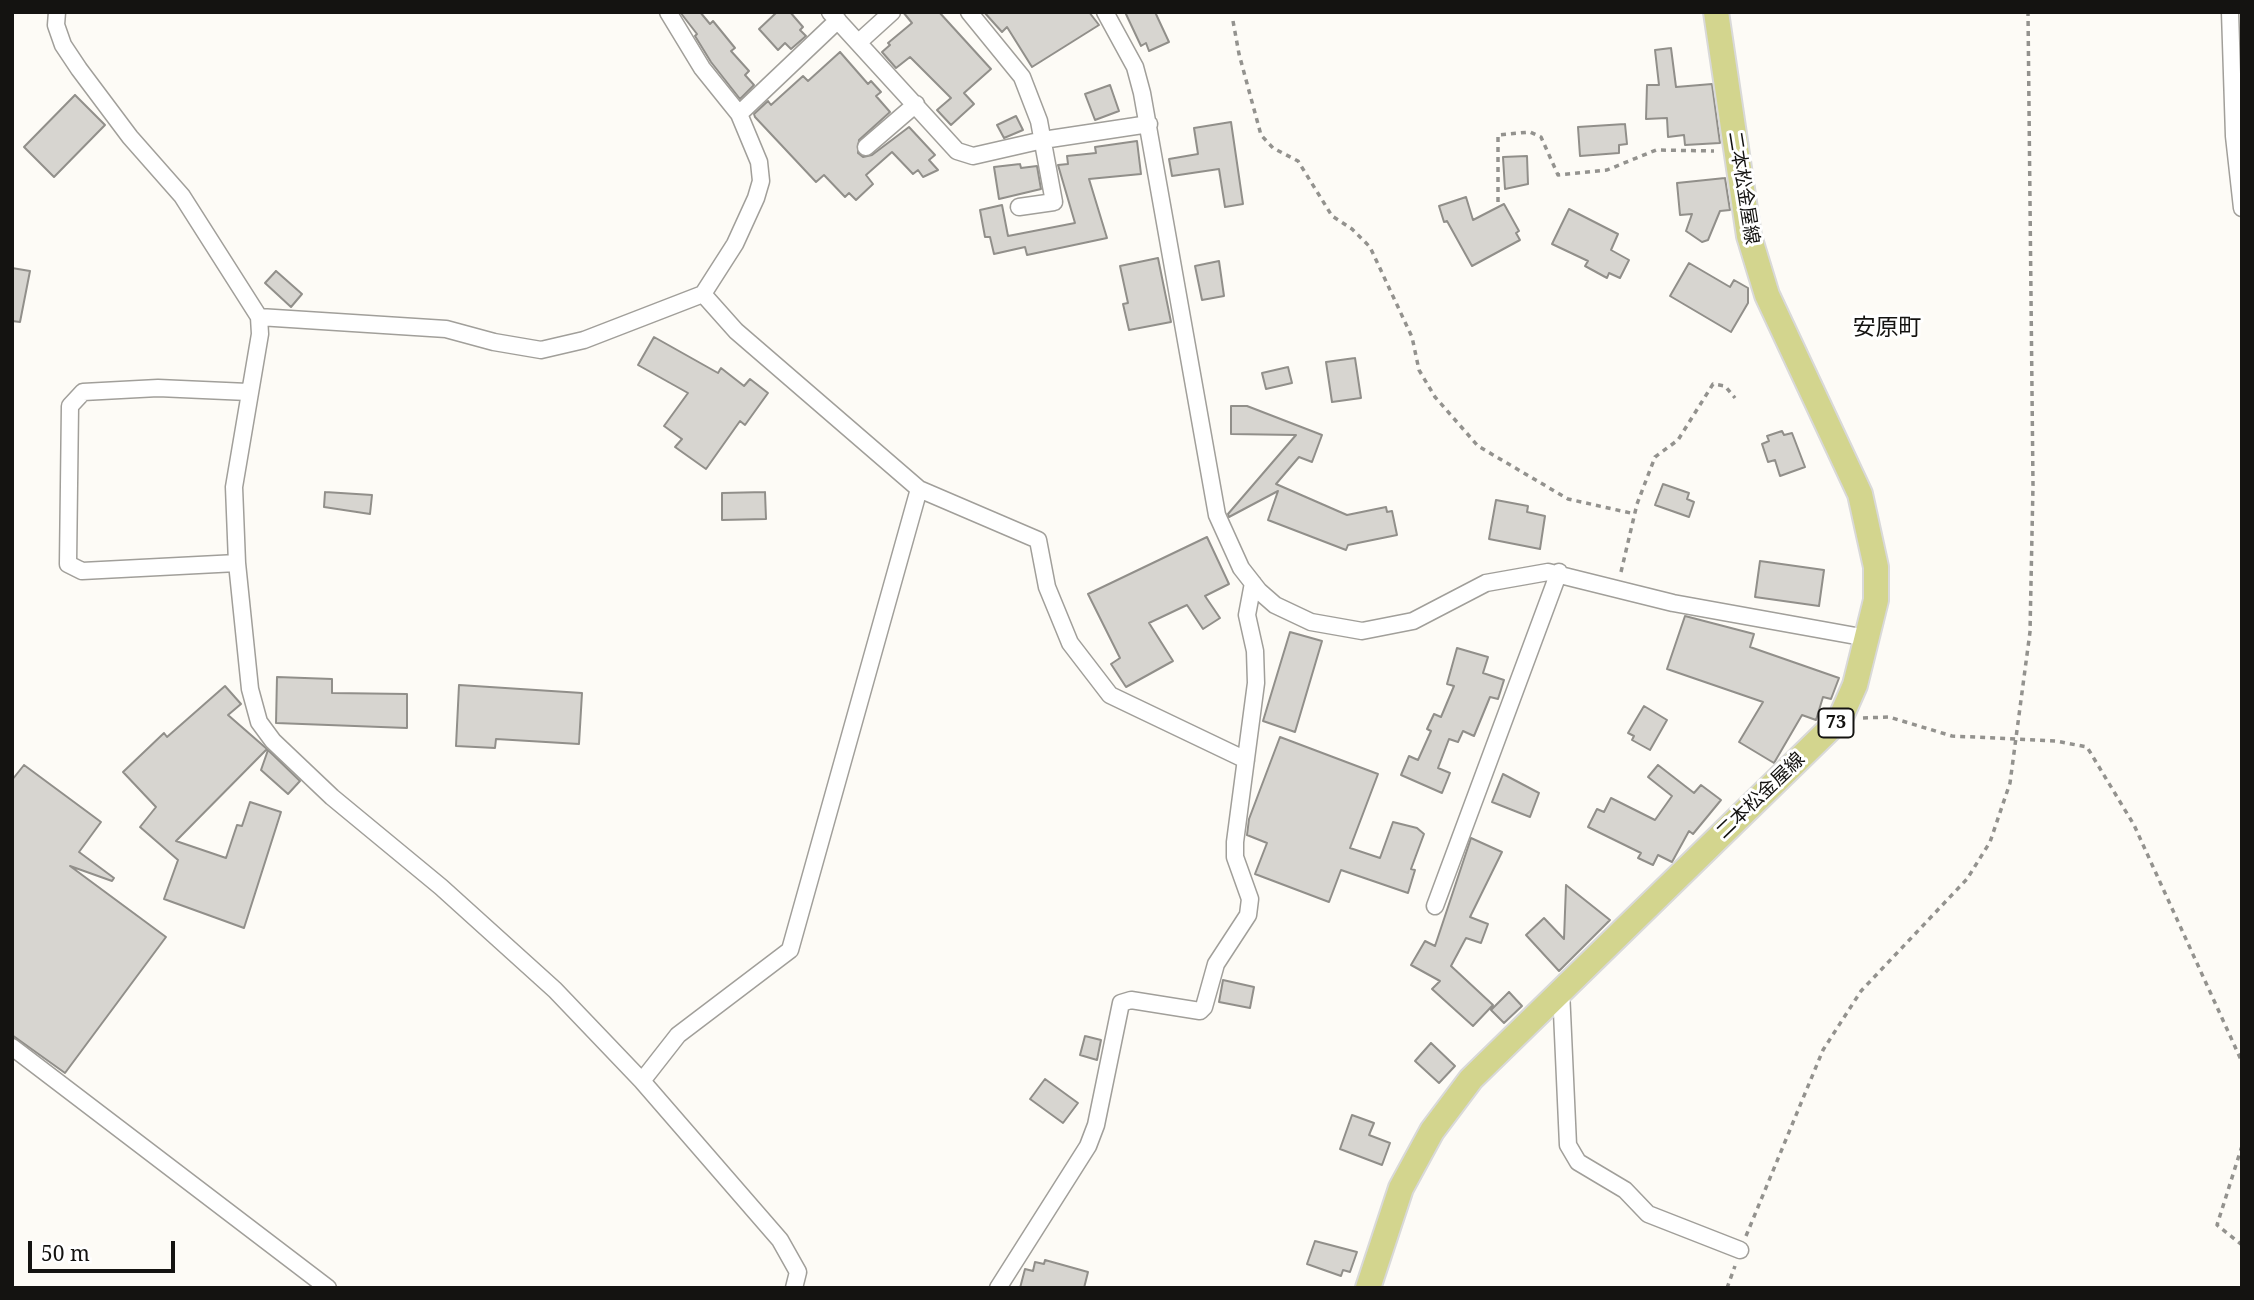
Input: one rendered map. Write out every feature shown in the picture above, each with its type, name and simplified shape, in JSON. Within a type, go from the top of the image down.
[{"type":"main road","name":"二本松金屋線","points":[[1368,1288],[1401,1188],[1432,1131],[1471,1079],[1840,719],[1855,685],[1876,600],[1876,567],[1860,494],[1767,295],[1749,236],[1716,12]]},
{"type":"street","points":[[57,12],[56,25],[64,45],[79,69],[130,137],[182,196],[259,317],[260,334],[248,392],[234,487],[237,563],[250,689],[259,722],[272,741],[555,990],[642,1081],[779,1240],[798,1272],[794,1288]]},
{"type":"street","points":[[259,317],[446,329],[494,342],[541,350],[584,340],[703,294],[735,244],[761,181],[752,141],[739,114],[702,68],[668,12]]},
{"type":"street","points":[[860,41],[892,12]]},
{"type":"street","points":[[969,12],[1022,77],[1033,100],[1054,202],[1019,208]]},
{"type":"street","points":[[1105,12],[1135,67],[1149,124],[1217,515],[1241,568],[1275,605],[1311,622],[1362,631],[1413,621],[1486,583],[1521,575],[1559,572],[1673,603],[1867,638]]},
{"type":"street","points":[[2230,12],[2234,136],[2242,208]]},
{"type":"street","points":[[739,114],[834,16],[860,41],[957,150],[973,156],[1043,140],[1149,124]]},
{"type":"street","points":[[866,147],[916,104]]},
{"type":"street","points":[[703,294],[736,331],[919,489],[1038,540],[1046,587],[1070,643],[1110,695],[1246,760]]},
{"type":"street","points":[[237,563],[82,571],[68,564],[70,406],[83,392],[158,388],[248,392]]},
{"type":"street","points":[[642,1081],[678,1035],[790,950],[919,489]]},
{"type":"street","points":[[1435,906],[1559,572]]},
{"type":"street","points":[[998,1288],[1088,1146],[1096,1125],[1121,1003],[1131,1000],[1200,1011],[1204,1007],[1216,964],[1248,915],[1250,899],[1235,849],[1235,825],[1256,683],[1254,643],[1247,615],[1247,603],[1253,583]]},
{"type":"street","points":[[1561,990],[1568,1145],[1578,1161],[1625,1190],[1648,1214],[1740,1250]]},
{"type":"street","points":[[12,1047],[328,1288]]},
{"type":"path","points":[[1727,1288],[1740,1250],[1823,1050],[1861,991],[1967,879],[1990,842],[2010,783],[2030,632],[2033,485],[2028,12]]},
{"type":"path","points":[[1233,21],[1261,135],[1273,148],[1298,161],[1332,216],[1352,229],[1370,247],[1412,337],[1419,370],[1435,397],[1478,446],[1568,499],[1635,514]]},
{"type":"path","points":[[1498,202],[1498,135],[1530,132],[1541,136],[1558,175],[1607,170],[1656,150],[1737,152]]},
{"type":"path","points":[[1616,588],[1635,514],[1655,457],[1678,440],[1713,384],[1725,386],[1735,398]]},
{"type":"path","points":[[1840,719],[1889,717],[1952,736],[2056,741],[2087,747],[2134,825],[2242,1062]]},
{"type":"path","points":[[2242,1146],[2217,1225],[2242,1245]]},
{"type":"building","points":[[680,12],[700,12],[710,24],[713,21],[735,48],[731,51],[749,71],[745,75],[754,85],[740,99],[711,62],[695,36],[697,34]]},
{"type":"building","points":[[777,12],[790,12],[803,27],[800,30],[806,36],[791,49],[785,43],[778,50],[759,29]]},
{"type":"building","points":[[903,12],[939,12],[991,69],[964,93],[974,104],[951,125],[937,110],[951,98],[910,57],[896,68],[882,52],[890,45],[888,43],[912,23]]},
{"type":"building","points":[[984,12],[1089,12],[1099,25],[1032,67],[1007,27],[1002,32]]},
{"type":"building","points":[[1125,12],[1155,12],[1169,42],[1149,51],[1146,43],[1141,46]]},
{"type":"building","points":[[1671,48],[1676,87],[1712,84],[1720,143],[1685,145],[1684,135],[1668,137],[1667,118],[1646,119],[1647,85],[1659,85],[1655,50]]},
{"type":"building","points":[[840,52],[868,84],[871,81],[881,92],[876,96],[890,112],[859,140],[858,153],[863,157],[872,155],[909,127],[935,155],[929,160],[938,170],[923,177],[918,170],[913,174],[892,152],[866,175],[873,184],[856,200],[849,193],[845,197],[824,175],[816,182],[755,117],[754,114],[768,101],[771,105],[803,76],[808,81]]},
{"type":"building","points":[[1110,85],[1119,111],[1095,120],[1085,94]]},
{"type":"building","points":[[75,95],[105,125],[54,177],[24,147]]},
{"type":"building","points":[[1016,116],[1023,130],[1004,138],[997,125]]},
{"type":"building","points":[[1231,122],[1243,204],[1225,207],[1219,169],[1172,176],[1169,159],[1198,154],[1194,128]]},
{"type":"building","points":[[1625,124],[1627,144],[1619,145],[1619,153],[1580,156],[1578,127]]},
{"type":"building","points":[[1137,141],[1141,174],[1089,179],[1107,238],[1027,255],[1025,247],[994,254],[990,237],[985,237],[980,210],[1002,205],[1008,236],[1075,223],[1058,165],[1068,164],[1067,156],[1096,153],[1095,147]]},
{"type":"building","points":[[1527,156],[1528,184],[1505,189],[1503,157]]},
{"type":"building","points":[[1020,164],[1021,168],[1037,166],[1041,189],[999,199],[994,167]]},
{"type":"building","points":[[1725,178],[1730,210],[1720,211],[1708,240],[1702,242],[1686,231],[1692,214],[1680,215],[1677,183]]},
{"type":"building","points":[[1466,197],[1473,220],[1504,204],[1519,231],[1516,233],[1520,240],[1472,266],[1447,221],[1444,222],[1439,206]]},
{"type":"building","points":[[1569,209],[1618,234],[1611,250],[1629,260],[1620,278],[1609,273],[1607,278],[1585,266],[1588,261],[1552,244]]},
{"type":"building","points":[[1158,258],[1171,322],[1129,330],[1123,304],[1128,303],[1120,266]]},
{"type":"building","points":[[1219,261],[1224,296],[1202,300],[1195,266]]},
{"type":"building","points":[[1689,263],[1730,287],[1734,280],[1748,288],[1748,303],[1731,332],[1670,296]]},
{"type":"building","points":[[12,268],[30,271],[20,322],[12,321]]},
{"type":"building","points":[[276,271],[302,294],[291,307],[265,283]]},
{"type":"building","points":[[654,337],[718,373],[721,368],[744,386],[750,379],[768,393],[745,425],[740,421],[706,469],[675,447],[682,439],[664,426],[688,393],[638,365]]},
{"type":"building","points":[[1355,358],[1361,398],[1332,402],[1326,362]]},
{"type":"building","points":[[1288,367],[1292,383],[1266,389],[1262,373]]},
{"type":"building","points":[[1231,406],[1247,406],[1322,435],[1312,462],[1299,457],[1276,484],[1347,515],[1386,507],[1387,512],[1392,511],[1397,535],[1348,545],[1346,550],[1268,520],[1278,491],[1229,517],[1228,514],[1296,435],[1231,434]]},
{"type":"building","points":[[1782,431],[1784,435],[1792,433],[1805,467],[1780,476],[1775,460],[1768,462],[1762,444],[1769,441],[1767,436]]},
{"type":"building","points":[[1663,484],[1689,493],[1687,499],[1694,502],[1689,517],[1655,505]]},
{"type":"building","points":[[325,492],[372,495],[370,514],[324,507]]},
{"type":"building","points":[[765,492],[766,519],[722,520],[722,493]]},
{"type":"building","points":[[1496,500],[1528,506],[1527,512],[1545,516],[1540,549],[1489,539]]},
{"type":"building","points":[[1207,537],[1229,584],[1205,596],[1220,618],[1203,629],[1187,605],[1149,623],[1173,661],[1126,687],[1111,664],[1120,658],[1088,594]]},
{"type":"building","points":[[1760,561],[1824,570],[1819,606],[1755,597]]},
{"type":"building","points":[[1685,616],[1754,634],[1750,647],[1839,678],[1831,699],[1823,697],[1816,720],[1802,715],[1774,763],[1739,742],[1763,702],[1667,669]]},
{"type":"building","points":[[1290,632],[1322,641],[1295,732],[1263,721]]},
{"type":"building","points":[[1457,648],[1488,657],[1483,673],[1504,680],[1498,699],[1490,697],[1474,736],[1463,731],[1458,742],[1449,739],[1438,768],[1450,773],[1442,793],[1401,775],[1409,756],[1418,760],[1431,731],[1427,729],[1434,714],[1441,717],[1454,686],[1447,684]]},
{"type":"building","points":[[277,677],[332,679],[332,693],[407,694],[407,728],[276,723]]},
{"type":"building","points":[[459,685],[582,693],[579,744],[496,739],[495,748],[456,746]]},
{"type":"building","points":[[225,686],[241,704],[228,715],[267,749],[176,841],[226,858],[237,825],[242,826],[250,802],[281,812],[244,928],[164,899],[178,860],[140,827],[156,807],[123,772],[164,733],[167,737]]},
{"type":"building","points":[[1644,706],[1667,720],[1650,750],[1632,740],[1634,736],[1628,733]]},
{"type":"building","points":[[1280,737],[1378,774],[1350,848],[1380,858],[1393,822],[1417,828],[1424,834],[1411,869],[1415,870],[1408,893],[1341,870],[1329,902],[1255,874],[1267,843],[1247,835],[1249,819]]},
{"type":"building","points":[[268,750],[300,781],[288,794],[261,770]]},
{"type":"building","points":[[24,765],[101,822],[79,852],[114,878],[112,881],[70,866],[166,937],[65,1073],[12,1035],[12,780]]},
{"type":"building","points":[[1658,765],[1694,793],[1701,785],[1721,800],[1693,834],[1689,831],[1672,862],[1658,855],[1653,865],[1638,858],[1641,853],[1588,827],[1597,809],[1604,812],[1611,798],[1655,820],[1672,796],[1648,777]]},
{"type":"building","points":[[1503,774],[1539,793],[1530,817],[1492,802]]},
{"type":"building","points":[[1471,838],[1502,852],[1470,917],[1488,924],[1481,943],[1466,938],[1451,966],[1493,1005],[1473,1026],[1432,989],[1440,981],[1411,965],[1425,941],[1435,946]]},
{"type":"building","points":[[1566,885],[1610,920],[1559,971],[1526,935],[1544,918],[1564,939]]},
{"type":"building","points":[[1223,980],[1254,987],[1250,1008],[1219,1002]]},
{"type":"building","points":[[1509,992],[1522,1006],[1504,1023],[1491,1010]]},
{"type":"building","points":[[1085,1036],[1101,1040],[1097,1060],[1080,1055]]},
{"type":"building","points":[[1431,1043],[1455,1066],[1439,1083],[1415,1061]]},
{"type":"building","points":[[1045,1079],[1078,1103],[1063,1123],[1030,1099]]},
{"type":"building","points":[[1352,1115],[1374,1123],[1369,1135],[1390,1143],[1382,1165],[1340,1149]]},
{"type":"building","points":[[1315,1241],[1357,1252],[1350,1272],[1343,1270],[1341,1276],[1307,1264]]},
{"type":"building","points":[[1045,1260],[1088,1272],[1084,1288],[1020,1288],[1025,1269],[1033,1271],[1035,1262],[1044,1264]]},
{"type":"district","name":"安原町","points":[[1887,328]]}]
